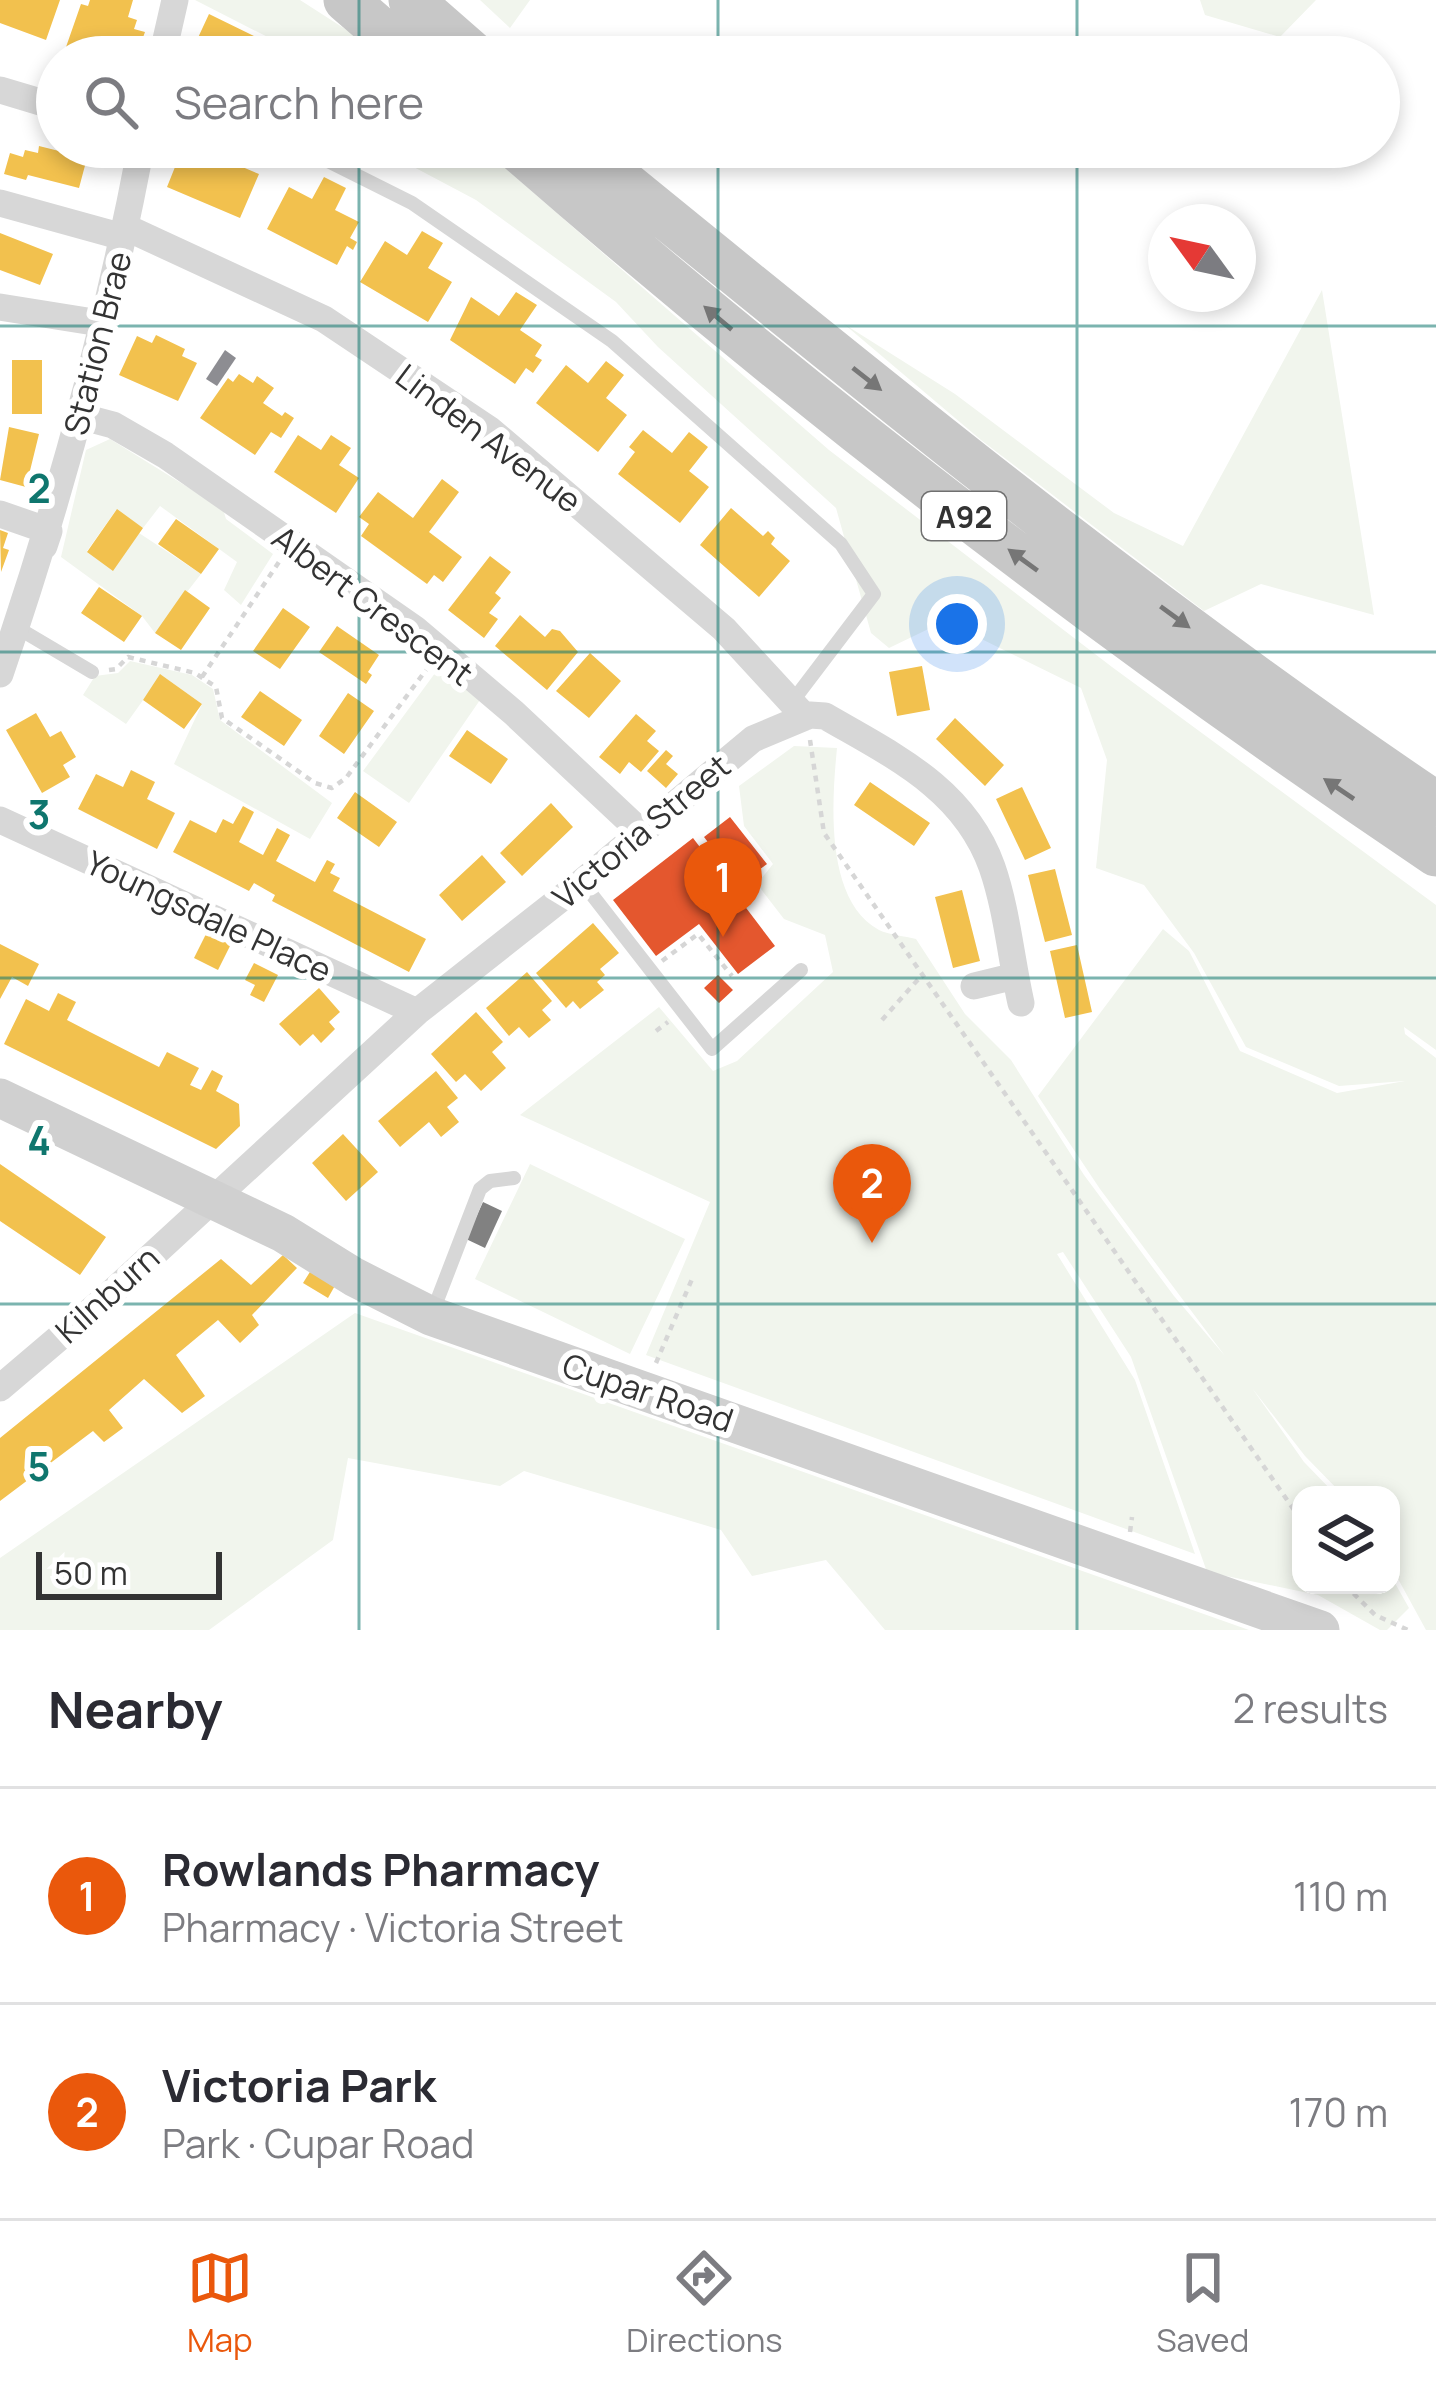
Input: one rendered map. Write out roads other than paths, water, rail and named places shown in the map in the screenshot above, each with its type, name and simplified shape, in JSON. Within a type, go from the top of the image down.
[{"type":"highway","points":[[346,0],[388,36]]},
{"type":"highway","points":[[411,0],[452,36]]},
{"type":"highway","name":"A92","points":[[540,168],[951,507],[1289,755],[1436,854]]},
{"type":"highway","name":"A92","points":[[606,168],[994,479],[1172,615],[1436,804]]},
{"type":"main road","name":"Cupar Road","points":[[0,1098],[212,1197],[431,1316],[1320,1630]]},
{"type":"street","points":[[167,36],[175,0]]},
{"type":"street","points":[[0,90],[36,101]]},
{"type":"street","name":"Station Brae","points":[[0,674],[50,531],[136,168]]},
{"type":"street","name":"Linden Avenue","points":[[0,203],[124,232],[324,319],[490,430],[694,602],[802,720]]},
{"type":"street","points":[[0,307],[100,323]]},
{"type":"street","name":"Albert Crescent","points":[[79,416],[113,425],[165,455],[441,651],[641,832]]},
{"type":"street","points":[[0,514],[50,531],[0,674]]},
{"type":"street","points":[[802,720],[824,716],[920,770],[960,808],[992,867],[1018,990],[974,986]]},
{"type":"street","name":"Victoria Street","points":[[212,1197],[417,1012],[753,739],[802,720]]},
{"type":"street","name":"Youngsdale Place","points":[[0,820],[417,1012]]},
{"type":"street","name":"Kilnburn","points":[[0,1388],[107,1298],[212,1197]]},
{"type":"lane","points":[[342,168],[412,203],[612,341],[841,544],[874,594],[802,720]]},
{"type":"lane","points":[[16,627],[92,672]]},
{"type":"lane","points":[[582,882],[712,1049],[802,970]]},
{"type":"lane","points":[[431,1316],[480,1189],[502,1177],[514,1178]]},
{"type":"place","name":"Rowlands Pharmacy","points":[[723,937]]},
{"type":"place","name":"Victoria Park","points":[[872,1243]]}]
